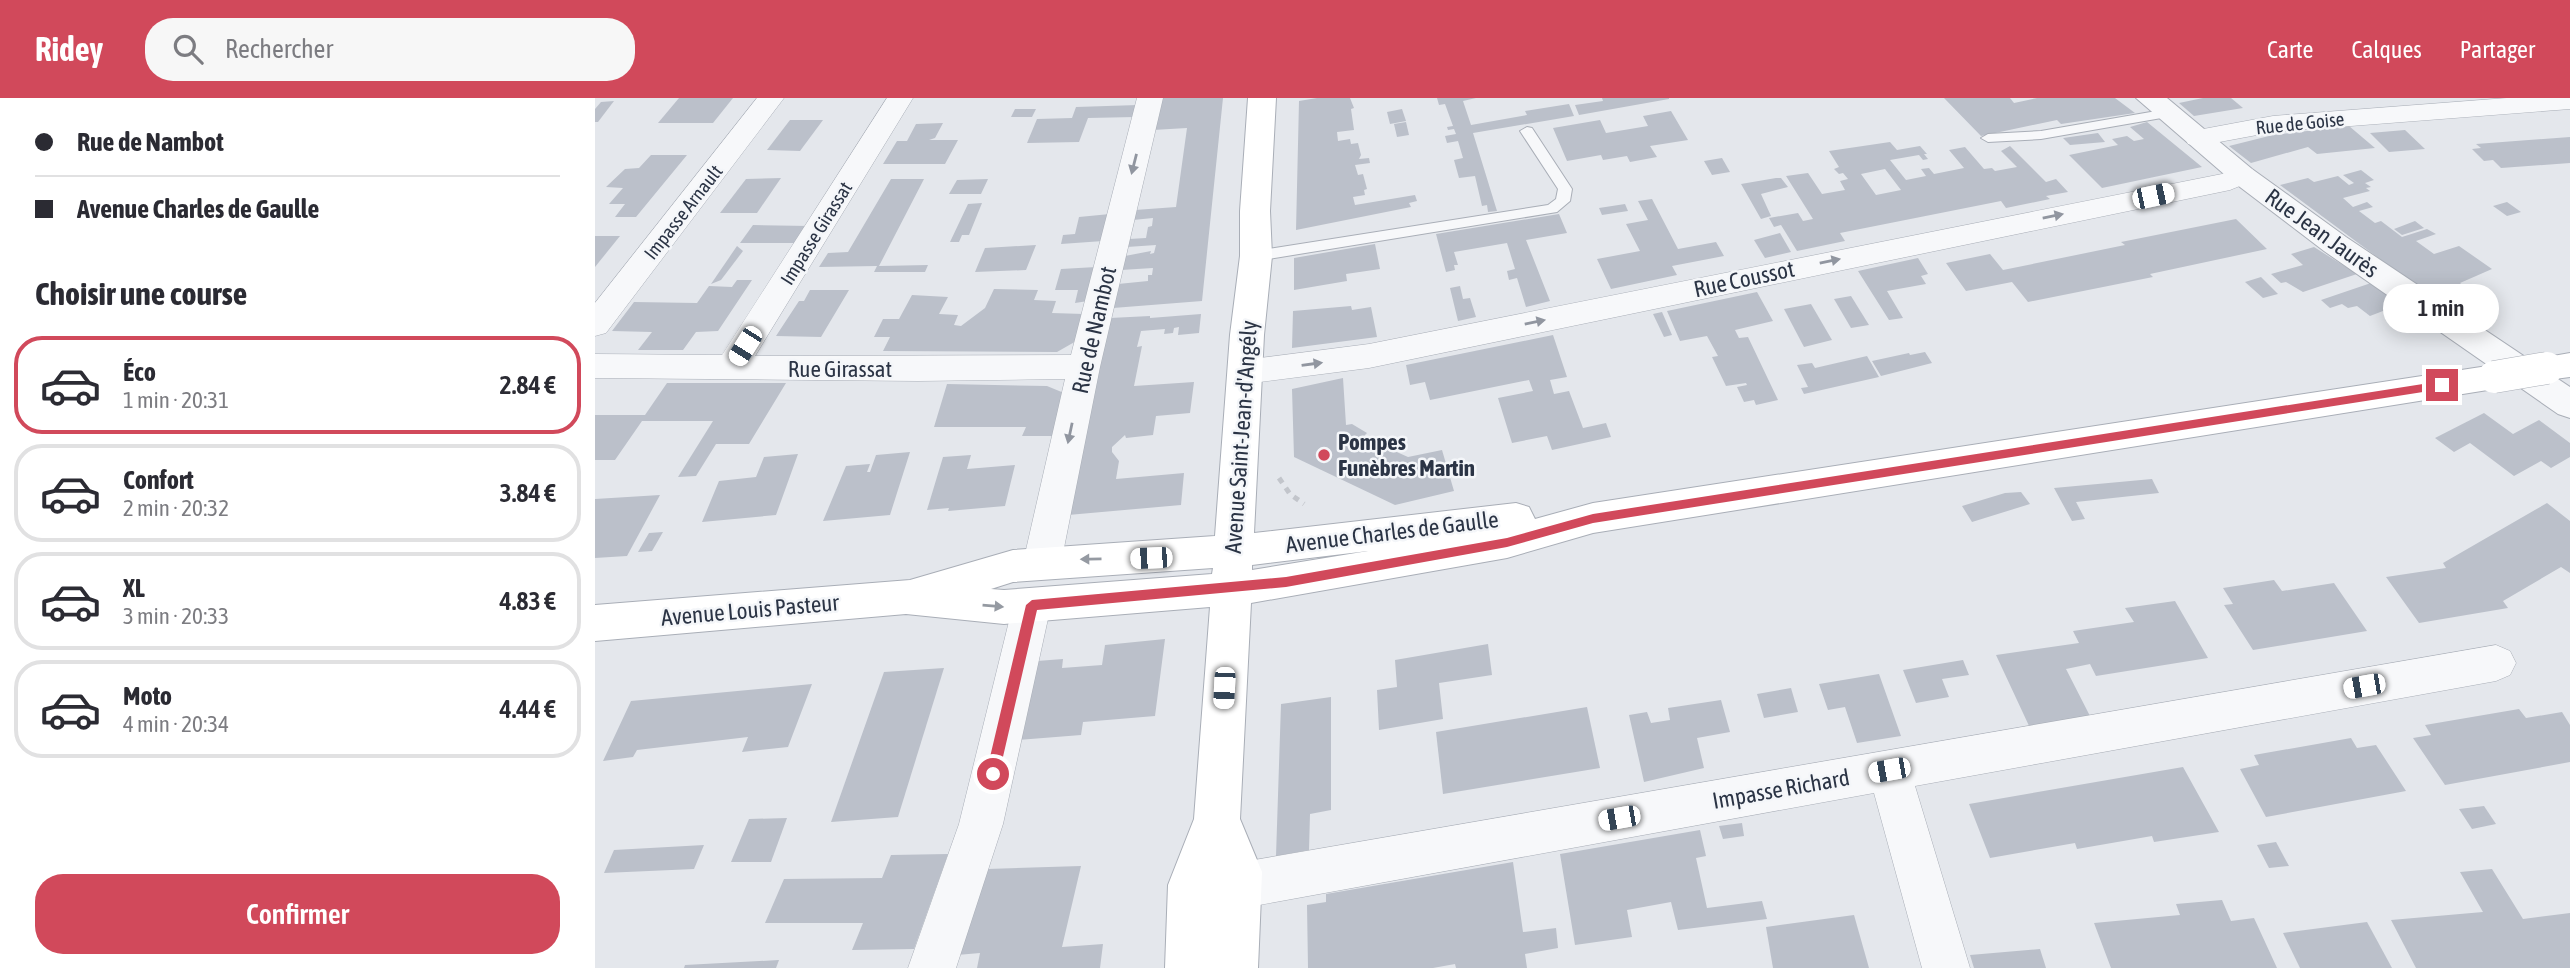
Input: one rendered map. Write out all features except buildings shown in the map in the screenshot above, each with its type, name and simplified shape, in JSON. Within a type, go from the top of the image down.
[{"type":"main road","name":"Avenue Saint-Jean-d'Angély","points":[[1191,968],[1192,886],[1217,819],[1244,372],[1256,256],[1255,211],[1262,98]]},
{"type":"main road","name":"Avenue Charles de Gaulle","points":[[1231,570],[1286,582],[1507,542],[1593,518],[2559,367]]},
{"type":"main road","name":"Avenue Louis Pasteur","points":[[906,597],[1013,566],[1042,562],[1231,570]]},
{"type":"main road","name":"Avenue Louis Pasteur","points":[[595,623],[906,597],[1004,607],[1032,605],[1231,570]]},
{"type":"main road","name":"Avenue Saint-Jean-d'Angély","points":[[1217,819],[1238,872],[1233,968]]},
{"type":"street","name":"Impasse Arnault","points":[[595,325],[771,98]]},
{"type":"street","name":"Impasse Girassat","points":[[731,368],[901,98]]},
{"type":"street","name":"Rue de Nambot","points":[[1042,562],[1084,367],[1150,98]]},
{"type":"street","name":"Rue de Goise","points":[[2198,138],[2273,124],[2570,101]]},
{"type":"street","name":"Rue Jean Jaurès","points":[[2159,105],[2242,175],[2335,244],[2570,405]]},
{"type":"street","name":"Rue Coussot","points":[[1244,372],[1369,356],[2230,181],[2242,175]]},
{"type":"street","name":"Rue Girassat","points":[[595,366],[1084,367]]},
{"type":"street","points":[[932,968],[981,824],[1032,605]]},
{"type":"street","name":"Impasse Richard","points":[[1192,902],[1237,886],[2496,663]]},
{"type":"street","points":[[1889,770],[1946,968]]},
{"type":"lane","points":[[1987,138],[2041,135],[2159,105]]},
{"type":"lane","points":[[1256,256],[1552,209],[1563,201],[1565,189],[1527,131]]},
{"type":"path","points":[[1240,439],[1282,481],[1290,494],[1315,509]]},
{"type":"place","name":"Pompes Funèbres Martin","points":[[1324,455]]},
{"type":"route","points":[[993,774],[1032,605],[1286,582],[1507,542],[1593,518],[2442,385]]}]
